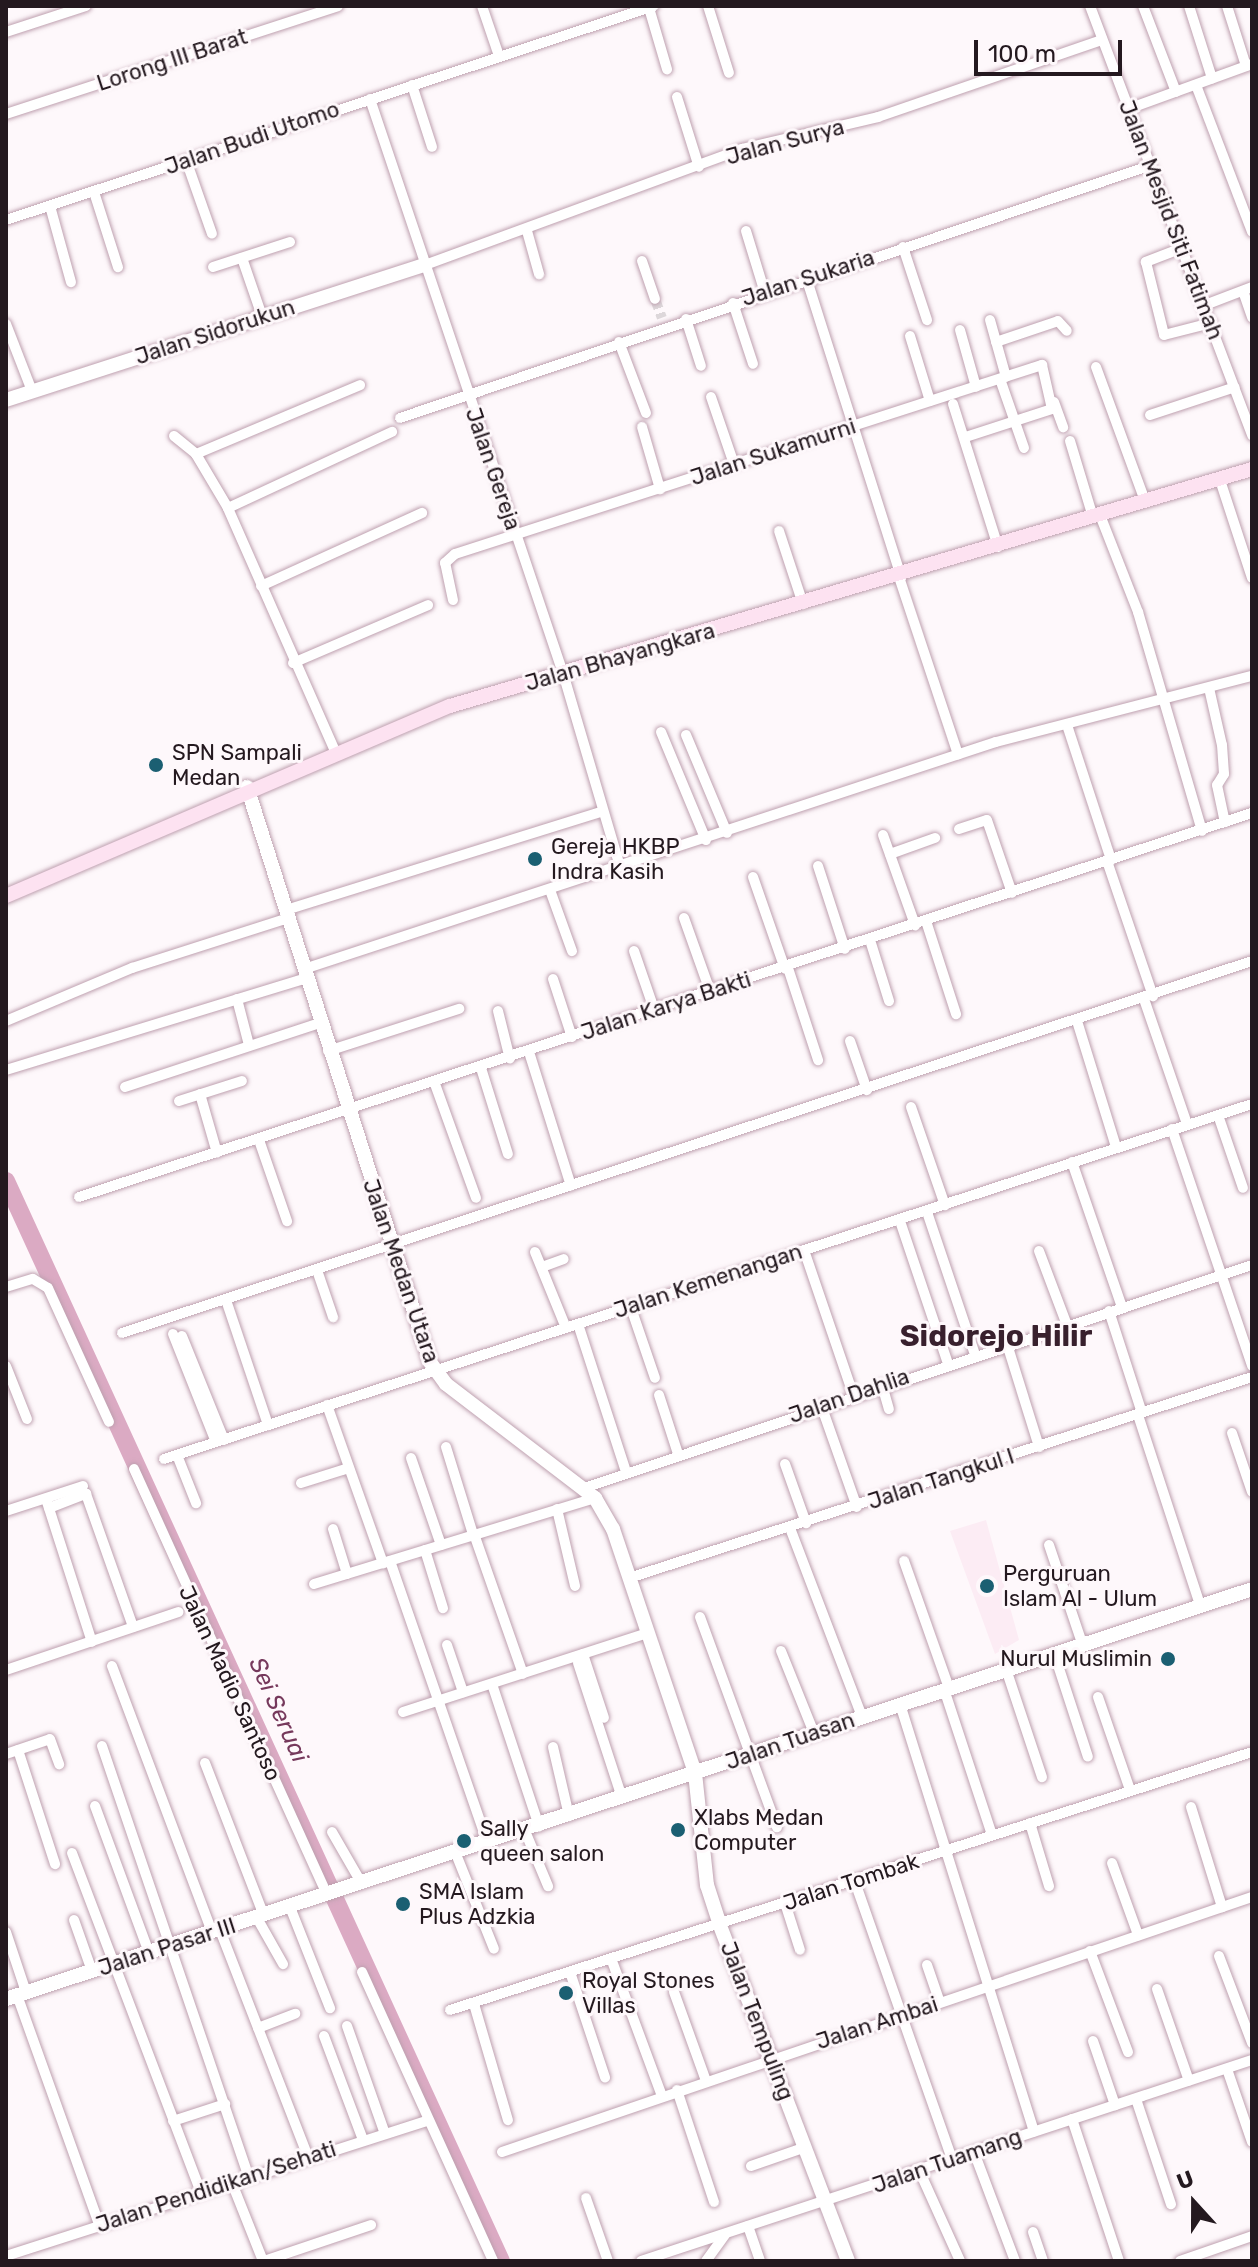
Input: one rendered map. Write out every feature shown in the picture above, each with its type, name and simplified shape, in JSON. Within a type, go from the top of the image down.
[{"type":"main road","name":"Jalan Bhayangkara","points":[[6,896],[247,787],[335,751],[563,673],[900,577],[1252,469]]},
{"type":"street","points":[[6,32],[86,6]]},
{"type":"street","name":"Lorong III Barat","points":[[6,114],[338,6]]},
{"type":"street","points":[[482,6],[499,56]]},
{"type":"street","points":[[708,6],[729,73]]},
{"type":"street","name":"Jalan Mesjid Siti Fatimah","points":[[1090,6],[1252,435]]},
{"type":"street","points":[[1143,6],[1176,92]]},
{"type":"street","points":[[1189,6],[1212,78]]},
{"type":"street","points":[[1128,109],[1249,65],[1227,6]]},
{"type":"street","points":[[652,7],[667,69]]},
{"type":"street","name":"Jalan Budi Utomo","points":[[6,220],[652,7]]},
{"type":"street","name":"Jalan Surya","points":[[425,265],[699,167],[878,117],[1102,40]]},
{"type":"street","points":[[412,85],[432,147]]},
{"type":"street","points":[[1196,85],[1252,232]]},
{"type":"street","points":[[677,97],[699,167]]},
{"type":"street","name":"Jalan Gereja","points":[[370,99],[563,673],[620,867]]},
{"type":"street","points":[[186,160],[212,234]]},
{"type":"street","name":"Jalan Sukaria","points":[[400,418],[619,342],[663,322],[686,319],[1149,166]]},
{"type":"street","points":[[94,192],[118,267]]},
{"type":"street","points":[[50,206],[71,282]]},
{"type":"street","points":[[527,231],[539,274]]},
{"type":"street","points":[[746,231],[765,293]]},
{"type":"street","points":[[213,267],[290,242]]},
{"type":"street","points":[[903,247],[927,320]]},
{"type":"street","points":[[1182,248],[1146,262],[1164,335],[1211,323]]},
{"type":"street","points":[[242,258],[262,316]]},
{"type":"street","points":[[642,261],[655,299]]},
{"type":"street","name":"Jalan Sidorukun","points":[[6,400],[425,265]]},
{"type":"street","points":[[807,280],[857,424],[900,577],[958,754]]},
{"type":"street","points":[[1205,305],[1247,289],[1252,317]]},
{"type":"street","points":[[733,303],[753,364]]},
{"type":"street","points":[[686,319],[701,366]]},
{"type":"street","points":[[990,320],[1024,448]]},
{"type":"street","points":[[996,342],[1055,322],[1067,331]]},
{"type":"street","points":[[6,324],[32,391]]},
{"type":"street","points":[[960,330],[976,387]]},
{"type":"street","points":[[910,336],[930,401]]},
{"type":"street","points":[[619,342],[646,413]]},
{"type":"street","name":"Jalan Sukamurni","points":[[453,600],[448,558],[1042,365],[1054,402]]},
{"type":"street","points":[[1096,367],[1145,501]]},
{"type":"street","points":[[196,454],[360,385]]},
{"type":"street","points":[[1150,415],[1235,387]]},
{"type":"street","points":[[711,397],[734,464]]},
{"type":"street","points":[[966,437],[1015,421],[1054,402],[1063,427]]},
{"type":"street","points":[[953,404],[966,437],[998,547]]},
{"type":"street","points":[[642,427],[660,489]]},
{"type":"street","points":[[228,508],[392,432]]},
{"type":"street","points":[[174,436],[196,454],[228,508],[293,663],[335,751]]},
{"type":"street","points":[[1070,441],[1096,516],[1138,612],[1161,701],[1202,831]]},
{"type":"street","points":[[1220,480],[1252,578]]},
{"type":"street","points":[[261,586],[422,513]]},
{"type":"street","points":[[779,531],[803,604]]},
{"type":"street","points":[[293,663],[428,605]]},
{"type":"street","points":[[6,1070],[237,999],[550,890],[958,754],[1252,676]]},
{"type":"street","points":[[1209,688],[1222,745],[1224,774],[1217,785],[1225,822]]},
{"type":"street","points":[[1067,725],[1187,1124]]},
{"type":"street","points":[[661,732],[706,840]]},
{"type":"street","points":[[686,735],[727,833]]},
{"type":"street","name":"Jalan Medan Utara","points":[[247,787],[306,973],[345,1112],[433,1369],[590,1493],[629,1578],[695,1773]]},
{"type":"street","points":[[6,1021],[132,968],[603,811]]},
{"type":"street","name":"Jalan Karya Bakti","points":[[79,1197],[435,1084],[1252,813]]},
{"type":"street","points":[[959,829],[987,820],[1012,893]]},
{"type":"street","points":[[883,835],[956,1014]]},
{"type":"street","points":[[890,854],[935,838]]},
{"type":"street","points":[[818,866],[845,949]]},
{"type":"street","points":[[753,877],[818,1060]]},
{"type":"street","points":[[550,890],[572,951]]},
{"type":"street","points":[[684,918],[710,991]]},
{"type":"street","points":[[870,940],[889,1001]]},
{"type":"street","points":[[634,951],[654,1009]]},
{"type":"street","points":[[122,1333],[1252,961]]},
{"type":"street","points":[[553,979],[572,1037]]},
{"type":"street","points":[[237,999],[249,1045]]},
{"type":"street","points":[[328,1051],[459,1009]]},
{"type":"street","points":[[498,1011],[510,1059]]},
{"type":"street","points":[[1077,1021],[1116,1147]]},
{"type":"street","points":[[125,1087],[320,1023]]},
{"type":"street","points":[[850,1041],[867,1090]]},
{"type":"street","points":[[529,1052],[571,1186]]},
{"type":"street","points":[[481,1068],[508,1154]]},
{"type":"street","points":[[179,1101],[242,1081]]},
{"type":"street","points":[[435,1084],[476,1198]]},
{"type":"street","points":[[200,1094],[217,1153]]},
{"type":"street","name":"Jalan Kemenangan","points":[[164,1459],[1252,1104]]},
{"type":"street","points":[[911,1107],[945,1205]]},
{"type":"street","points":[[1218,1115],[1243,1188]]},
{"type":"street","points":[[1172,1129],[1252,1366]]},
{"type":"street","points":[[259,1140],[287,1221]]},
{"type":"street","points":[[1072,1162],[1122,1307]]},
{"type":"street","points":[[927,1212],[975,1355]]},
{"type":"street","points":[[900,1221],[948,1364]]},
{"type":"street","points":[[804,1250],[853,1394]]},
{"type":"street","points":[[1039,1251],[1067,1325]]},
{"type":"street","points":[[535,1252],[566,1328]]},
{"type":"street","points":[[542,1267],[564,1259]]},
{"type":"street","name":"Jalan Dahlia","points":[[314,1584],[557,1509],[626,1472],[853,1394],[1252,1265]]},
{"type":"street","points":[[317,1270],[333,1317]]},
{"type":"street","points":[[6,1287],[33,1279],[48,1288],[109,1422]]},
{"type":"street","points":[[226,1300],[268,1425]]},
{"type":"street","points":[[630,1305],[655,1378]]},
{"type":"street","points":[[1109,1311],[1200,1605]]},
{"type":"street","points":[[578,1324],[626,1472]]},
{"type":"street","points":[[178,1335],[220,1441]]},
{"type":"street","points":[[1007,1344],[1039,1447]]},
{"type":"street","points":[[6,1366],[27,1419]]},
{"type":"street","name":"Jalan Tangkul I","points":[[629,1578],[857,1507],[1252,1377]]},
{"type":"street","points":[[882,1385],[889,1409]]},
{"type":"street","points":[[659,1395],[678,1454]]},
{"type":"street","points":[[327,1405],[438,1700],[488,1844]]},
{"type":"street","points":[[821,1405],[857,1507]]},
{"type":"street","points":[[1232,1433],[1252,1492]]},
{"type":"street","points":[[446,1447],[523,1674]]},
{"type":"street","points":[[177,1455],[196,1503]]},
{"type":"street","points":[[411,1458],[441,1545]]},
{"type":"street","points":[[785,1464],[806,1523]]},
{"type":"street","points":[[301,1483],[349,1468]]},
{"type":"street","name":"Jalan Madio Santoso","points":[[134,1469],[328,1895]]},
{"type":"street","points":[[48,1504],[83,1486]]},
{"type":"street","points":[[6,1511],[86,1494],[133,1627]]},
{"type":"street","points":[[48,1504],[92,1642]]},
{"type":"street","points":[[557,1509],[575,1586]]},
{"type":"street","points":[[790,1528],[862,1717]]},
{"type":"street","points":[[333,1529],[347,1574]]},
{"type":"street","points":[[1049,1545],[1082,1643]]},
{"type":"street","points":[[425,1550],[443,1608]]},
{"type":"street","points":[[904,1561],[992,1835]]},
{"type":"street","name":"Jalan Tuasan","points":[[328,1895],[1252,1589]]},
{"type":"street","points":[[6,1670],[178,1612]]},
{"type":"street","points":[[700,1617],[755,1753],[777,1827]]},
{"type":"street","points":[[403,1712],[581,1659],[648,1633]]},
{"type":"street","points":[[447,1645],[463,1692]]},
{"type":"street","points":[[781,1651],[814,1733]]},
{"type":"street","points":[[1054,1653],[1088,1757]]},
{"type":"street","points":[[581,1659],[604,1718]]},
{"type":"street","points":[[581,1659],[622,1798]]},
{"type":"street","points":[[112,1666],[308,2157]]},
{"type":"street","points":[[1006,1669],[1042,1777]]},
{"type":"street","points":[[492,1684],[548,1886]]},
{"type":"street","points":[[1098,1697],[1130,1790]]},
{"type":"street","points":[[900,1704],[943,1852],[1034,2132]]},
{"type":"street","points":[[6,1754],[50,1739],[59,1764]]},
{"type":"street","points":[[102,1746],[249,2177]]},
{"type":"street","points":[[553,1747],[569,1816]]},
{"type":"street","points":[[18,1750],[55,1864]]},
{"type":"street","name":"Jalan Tombak","points":[[450,2010],[571,1975],[719,1923],[855,1882],[1252,1752]]},
{"type":"street","points":[[205,1763],[261,1917],[283,1964]]},
{"type":"street","name":"Jalan Tempuling","points":[[695,1773],[707,1885],[848,2261]]},
{"type":"street","points":[[95,1806],[149,1953]]},
{"type":"street","points":[[1191,1807],[1222,1907]]},
{"type":"street","points":[[1030,1823],[1049,1886]]},
{"type":"street","points":[[332,1832],[356,1886]]},
{"type":"street","points":[[72,1853],[111,1965],[201,2192]]},
{"type":"street","points":[[456,1854],[494,1949]]},
{"type":"street","points":[[1112,1863],[1138,1935]]},
{"type":"street","points":[[855,1882],[898,2015],[952,2159]]},
{"type":"street","name":"Jalan Pasar III","points":[[16,1996],[328,1895]]},
{"type":"street","name":"Jalan Ambai","points":[[502,2152],[1252,1897]]},
{"type":"street","points":[[785,1903],[800,1950]]},
{"type":"street","points":[[290,1907],[330,2008]]},
{"type":"street","points":[[74,1920],[92,1971]]},
{"type":"street","points":[[6,1932],[16,1996],[99,2224]]},
{"type":"street","points":[[1090,1951],[1128,2052]]},
{"type":"street","points":[[1219,1956],[1252,2043]]},
{"type":"street","points":[[612,1961],[662,2096]]},
{"type":"street","points":[[927,1965],[940,2002]]},
{"type":"street","points":[[362,1972],[493,2261]]},
{"type":"street","points":[[571,1975],[605,2077]]},
{"type":"street","points":[[1157,1989],[1189,2081]]},
{"type":"street","points":[[674,1992],[706,2081]]},
{"type":"street","points":[[474,2004],[508,2120]]},
{"type":"street","points":[[258,2028],[295,2014]]},
{"type":"street","points":[[347,2026],[385,2134]]},
{"type":"street","points":[[324,2036],[363,2140]]},
{"type":"street","points":[[1093,2041],[1115,2105]]},
{"type":"street","name":"Jalan Tuamang","points":[[641,2261],[1252,2060]]},
{"type":"street","points":[[1227,2069],[1252,2142]]},
{"type":"street","points":[[677,2090],[714,2202]]},
{"type":"street","points":[[1136,2099],[1171,2204]]},
{"type":"street","points":[[173,2121],[225,2104]]},
{"type":"street","points":[[1072,2119],[1119,2261]]},
{"type":"street","name":"Jalan Pendidikan/Sehati","points":[[6,2256],[427,2121]]},
{"type":"street","points":[[751,2166],[806,2147]]},
{"type":"street","points":[[974,2152],[1015,2261]]},
{"type":"street","points":[[919,2170],[960,2261]]},
{"type":"street","points":[[232,2183],[264,2261],[371,2225]]},
{"type":"street","points":[[586,2198],[608,2261]]},
{"type":"street","points":[[748,2226],[760,2261]]},
{"type":"street","points":[[1033,2232],[1043,2261]]},
{"type":"street","points":[[710,2260],[725,2235]]},
{"type":"street","points":[[1180,2261],[1252,2236]]},
{"type":"shaded area","name":"Perguruan Islam Al - Ulum","points":[[986,1520],[1019,1640],[995,1654],[950,1531]]},
{"type":"waterway","name":"Sei Seruai","points":[[6,1181],[501,2261]]},
{"type":"tunnel","points":[[655,299],[662,318]]},
{"type":"place","name":"SPN Sampali Medan","points":[[156,765]]},
{"type":"place","name":"Gereja HKBP Indra Kasih","points":[[535,859]]},
{"type":"place","name":"Perguruan Islam Al - Ulum","points":[[987,1586]]},
{"type":"place","name":"Nurul Muslimin","points":[[1168,1659]]},
{"type":"place","name":"Xlabs Medan Computer","points":[[678,1830]]},
{"type":"place","name":"Sally queen salon","points":[[464,1841]]},
{"type":"place","name":"SMA Islam Plus Adzkia","points":[[403,1904]]},
{"type":"place","name":"Royal Stones Villas","points":[[566,1993]]},
{"type":"district","name":"Sidorejo Hilir","points":[[996,1336]]}]
